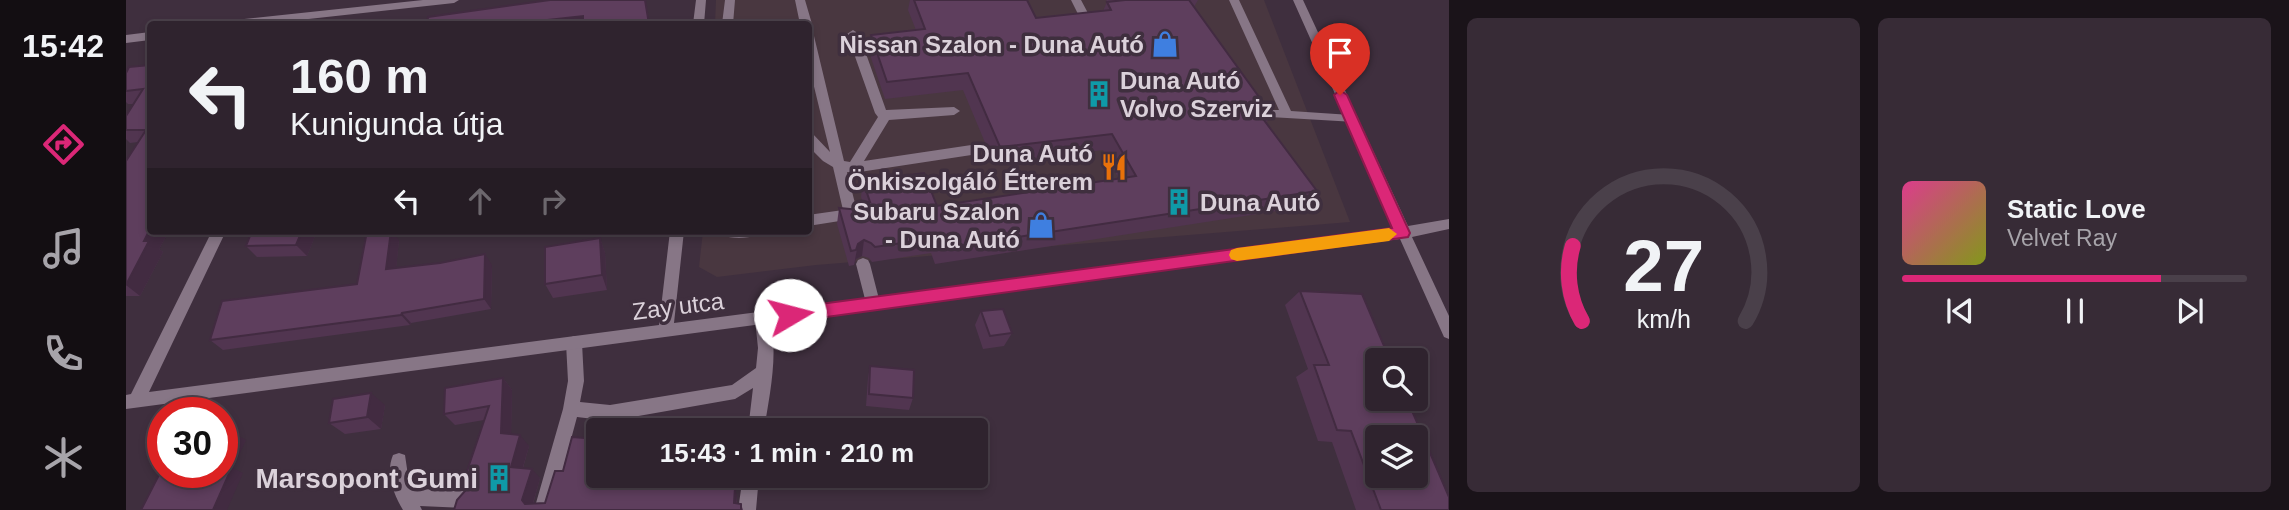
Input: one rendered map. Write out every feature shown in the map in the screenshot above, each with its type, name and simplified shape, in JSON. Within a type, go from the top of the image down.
[{"type":"street","points":[[322,21],[332,0]]},
{"type":"street","points":[[258,21],[454,0]]},
{"type":"street","points":[[699,21],[701,0]]},
{"type":"street","points":[[728,21],[730,0]]},
{"type":"street","points":[[800,0],[805,19]]},
{"type":"street","points":[[1076,0],[1084,15]]},
{"type":"street","points":[[1234,0],[1287,115]]},
{"type":"street","points":[[1297,0],[1449,332]]},
{"type":"street","points":[[853,34],[881,113],[885,116],[954,111]]},
{"type":"street","points":[[126,39],[147,36]]},
{"type":"street","points":[[812,53],[851,217],[812,221]]},
{"type":"street","points":[[1255,113],[1351,119]]},
{"type":"street","points":[[853,168],[885,116]]},
{"type":"street","points":[[812,141],[825,157],[838,165],[853,168],[978,149]]},
{"type":"street","name":"Zay utca","points":[[131,401],[762,319],[1402,233],[1449,224]]},
{"type":"street","points":[[131,401],[217,235]]},
{"type":"street","points":[[666,330],[677,235]]},
{"type":"street","points":[[863,264],[873,303]]},
{"type":"street","points":[[757,418],[766,348],[762,319]]},
{"type":"street","points":[[543,510],[571,409],[576,381],[574,343]]},
{"type":"street","points":[[571,409],[610,413],[735,392],[763,372]]},
{"type":"street","points":[[399,461],[398,477],[408,504],[465,499]]},
{"type":"street","points":[[747,510],[750,488]]},
{"type":"shaded area","points":[[716,0],[1264,0],[1350,222],[816,265],[717,277],[699,267],[703,235],[812,235],[812,21],[715,21]]},
{"type":"building","points":[[550,0],[645,0],[648,21],[583,21],[583,16],[539,21],[427,21],[428,17]]},
{"type":"building","points":[[914,0],[1027,0],[1036,18],[1111,10],[1107,2],[1189,0],[1272,115],[1261,116],[1317,191],[939,249],[936,238],[875,247],[864,240],[858,244],[856,250],[851,251],[839,208],[860,210],[864,202],[870,202],[863,181],[924,173],[937,206],[1136,176],[1112,134],[1000,147],[968,73],[887,82],[871,35],[925,29]]},
{"type":"building","points":[[147,65],[147,235],[144,241],[149,241],[126,285],[126,161],[146,130],[126,130],[126,116],[143,89],[126,91],[126,73],[129,67]]},
{"type":"building","points":[[250,235],[300,235],[296,245],[246,246]]},
{"type":"building","points":[[366,235],[390,235],[386,269],[440,263],[485,254],[484,299],[401,315],[210,340],[222,301],[357,284]]},
{"type":"building","points":[[600,238],[602,275],[545,284],[545,247]]},
{"type":"building","points":[[1300,291],[1362,294],[1385,348],[1365,348],[1365,411],[1412,411],[1418,425],[1365,425],[1365,468],[1351,431],[1337,430],[1314,365],[1329,365]]},
{"type":"building","points":[[1003,309],[1012,333],[990,336],[981,311]]},
{"type":"building","points":[[870,366],[914,370],[913,398],[869,394]]},
{"type":"building","points":[[503,378],[501,433],[520,435],[511,467],[532,469],[522,500],[525,504],[545,503],[555,471],[563,471],[572,437],[586,438],[586,488],[735,488],[734,503],[741,504],[741,510],[454,510],[457,500],[465,491],[463,483],[489,406],[444,414],[445,388]]},
{"type":"building","points":[[371,393],[367,417],[329,423],[333,399]]},
{"type":"building","points":[[1428,448],[1449,497],[1449,510],[1381,510],[1373,488],[1428,488]]},
{"type":"building","points":[[152,488],[223,488],[213,510],[141,510]]},
{"type":"slow traffic","points":[[1237,255],[1389,234]]},
{"type":"place","name":"Nissan Szalon - Duna Autó","points":[[1165,44]]},
{"type":"place","name":"Duna Autó Volvo Szerviz","points":[[1099,94]]},
{"type":"place","name":"Duna Autó Önkiszolgáló Étterem","points":[[1114,167]]},
{"type":"place","name":"Duna Autó","points":[[1179,202]]},
{"type":"place","name":"Subaru Szalon - Duna Autó","points":[[1041,225]]},
{"type":"place","name":"Marsopont Gumi","points":[[499,478]]},
{"type":"route","points":[[790,315],[1402,233],[1340,95]]}]
